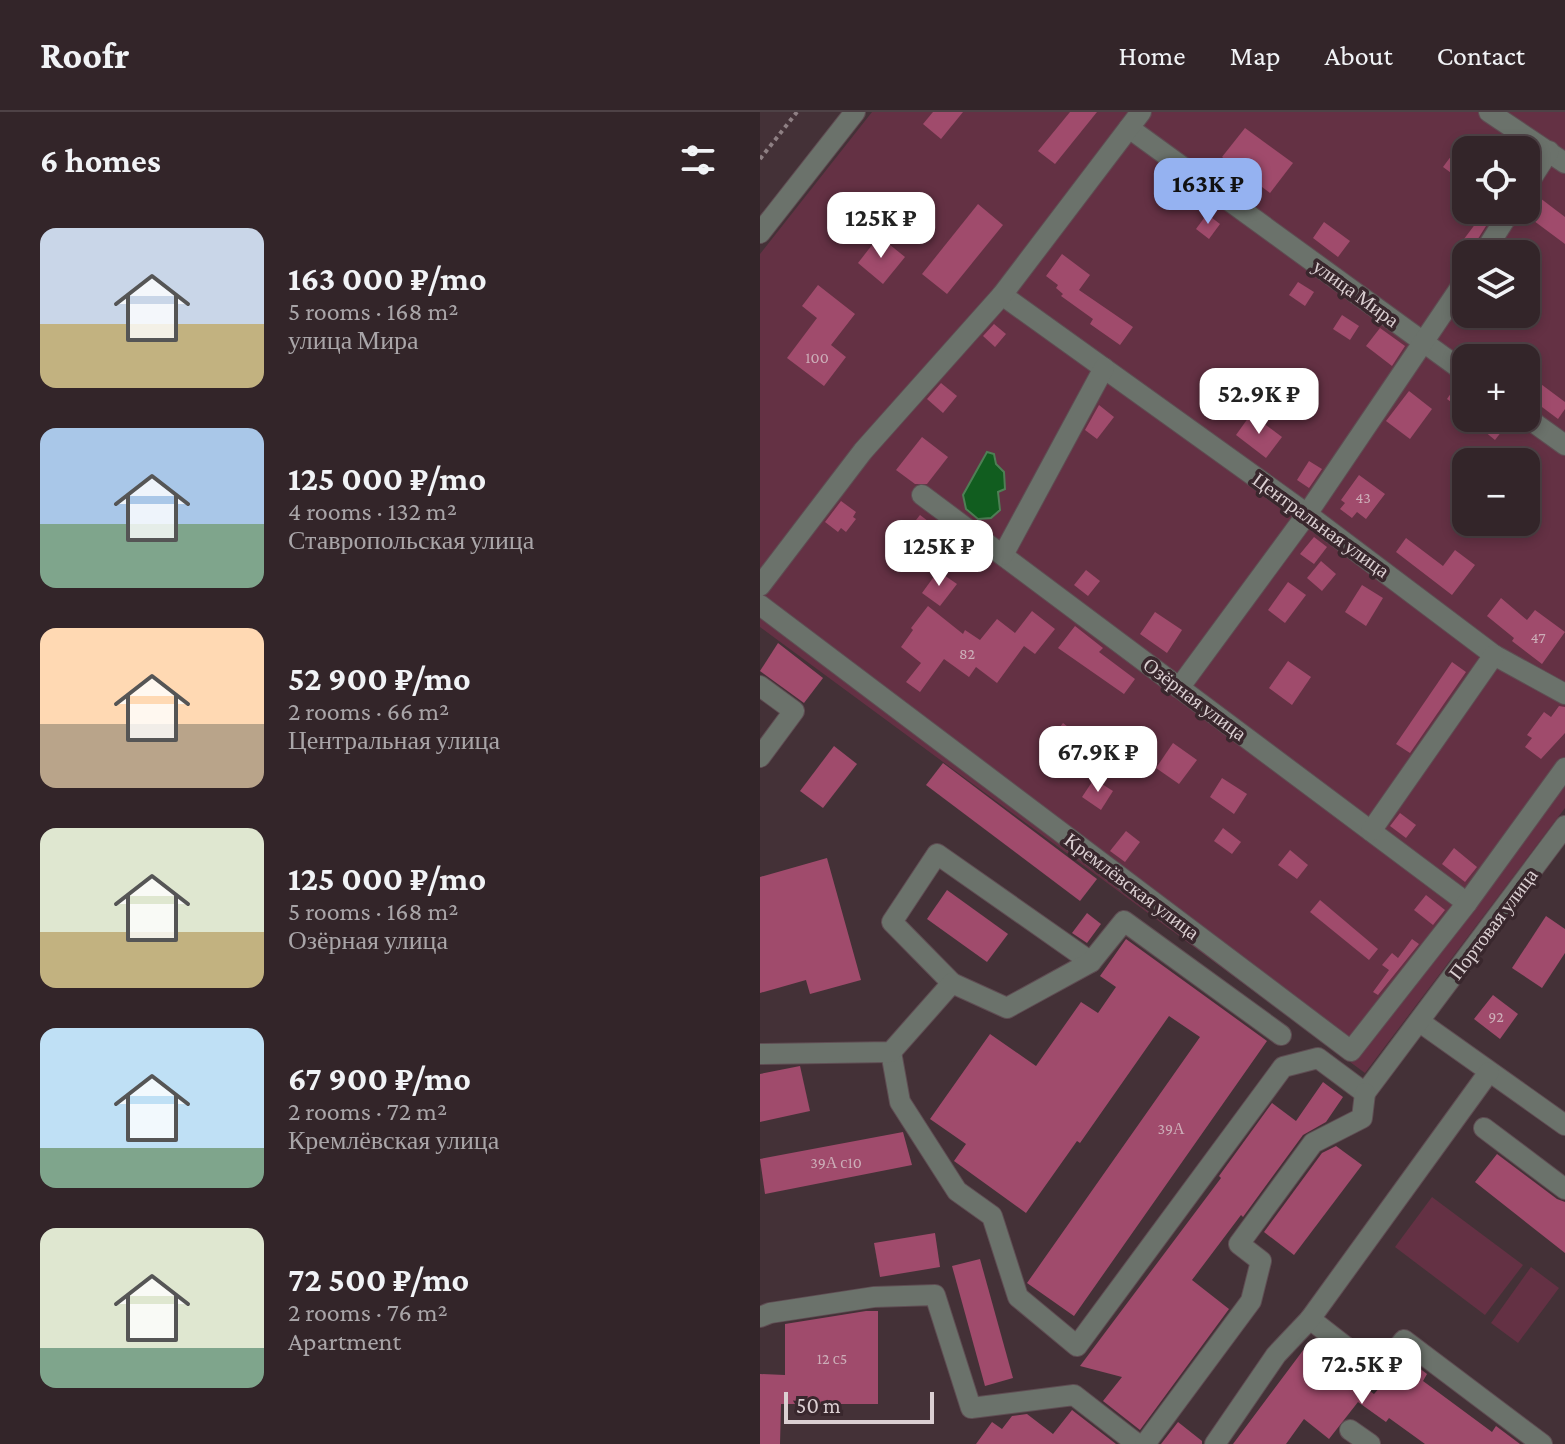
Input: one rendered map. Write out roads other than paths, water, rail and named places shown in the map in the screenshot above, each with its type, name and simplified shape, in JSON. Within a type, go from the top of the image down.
[{"type":"street","points":[[760,233],[855,112]]},
{"type":"street","points":[[1489,112],[1560,156]]},
{"type":"street","points":[[1508,112],[1560,156]]},
{"type":"street","points":[[760,586],[863,451],[1002,295],[1135,120]]},
{"type":"street","name":"улица Мира","points":[[1135,120],[1452,363]]},
{"type":"street","points":[[1540,174],[1560,156]]},
{"type":"street","name":"Центральная улица","points":[[1002,295],[1307,514],[1494,655],[1565,694]]},
{"type":"street","points":[[1179,688],[1307,514],[1452,301]]},
{"type":"street","points":[[1003,555],[1104,368]]},
{"type":"street","points":[[1540,427],[1565,445]]},
{"type":"street","name":"Озёрная улица","points":[[922,495],[1467,903]]},
{"type":"street","name":"Кремлёвская улица","points":[[760,605],[1351,1051],[1467,903]]},
{"type":"street","points":[[1371,831],[1494,655]]},
{"type":"street","points":[[760,686],[794,711],[760,757]]},
{"type":"street","points":[[1467,903],[1565,768]]},
{"type":"street","name":"Портовая улица","points":[[1145,1444],[1251,1301],[1261,1261],[1239,1244],[1313,1143],[1362,1118],[1365,1093],[1565,826]]},
{"type":"street","points":[[1091,962],[937,854],[892,922],[952,983],[1007,1008],[1091,962],[1124,921],[1281,1035]]},
{"type":"street","points":[[760,1054],[891,1052],[952,983]]},
{"type":"street","points":[[1420,1022],[1565,1125]]},
{"type":"street","points":[[891,1052],[900,1102],[957,1191],[992,1216],[1018,1297],[1077,1346],[1283,1067],[1318,1058],[1365,1093]]},
{"type":"street","points":[[1215,1444],[1276,1355],[1310,1319],[1489,1072]]},
{"type":"street","points":[[1484,1128],[1565,1189]]},
{"type":"street","points":[[760,1317],[874,1297],[935,1295],[971,1408],[1074,1395],[1137,1444]]},
{"type":"street","points":[[1310,1319],[1378,1372],[1404,1340],[1542,1444]]},
{"type":"street","points":[[1350,1430],[1370,1444]]}]
